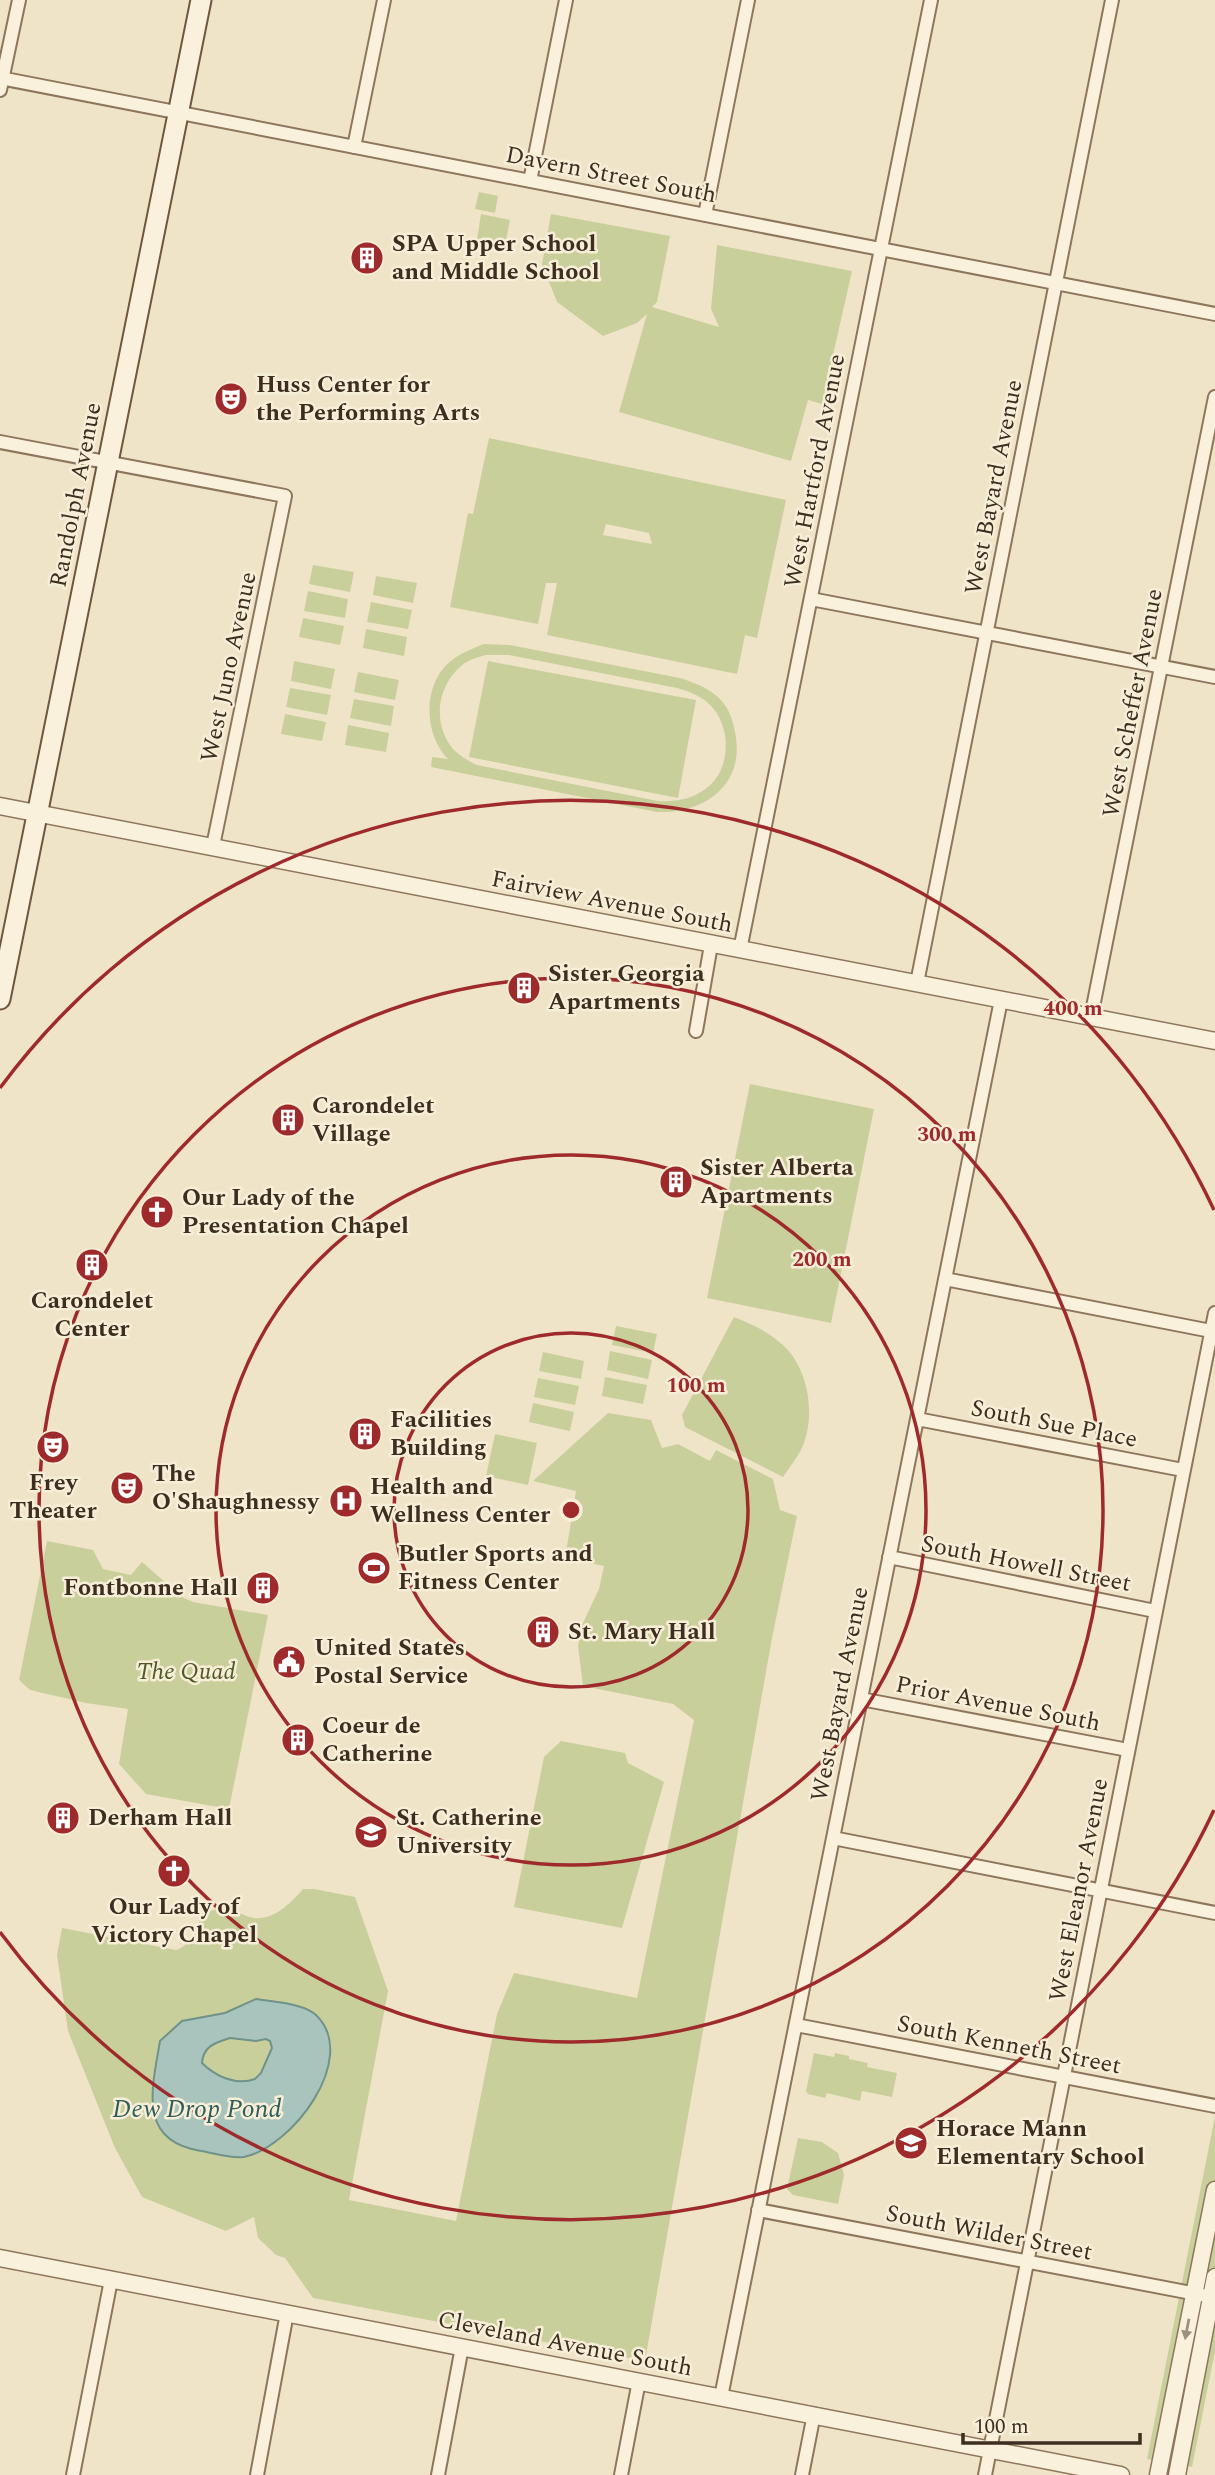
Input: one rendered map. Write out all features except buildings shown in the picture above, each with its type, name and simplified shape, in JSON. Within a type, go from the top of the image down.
[{"type":"main road","name":"Randolph Avenue","points":[[0,999],[201,0]]},
{"type":"street","points":[[1,82],[19,0]]},
{"type":"street","points":[[354,147],[384,0]]},
{"type":"street","points":[[530,181],[566,0]]},
{"type":"street","points":[[705,215],[748,0]]},
{"type":"street","name":"West Hartford Avenue","points":[[740,950],[931,0]]},
{"type":"street","name":"West Bayard Avenue","points":[[917,983],[1112,0]]},
{"type":"street","name":"Davern Street South","points":[[1,82],[177,113],[1215,314]]},
{"type":"street","name":"West Scheffer Avenue","points":[[1091,1017],[1215,397]]},
{"type":"street","points":[[0,442],[107,463]]},
{"type":"street","name":"West Juno Avenue","points":[[107,463],[285,496],[213,846]]},
{"type":"street","points":[[811,599],[1215,677]]},
{"type":"street","name":"Fairview Avenue South","points":[[0,806],[1215,1041]]},
{"type":"street","points":[[696,1031],[711,945]]},
{"type":"street","name":"West Bayard Avenue","points":[[721,2397],[1001,1000]]},
{"type":"street","points":[[945,1279],[1211,1331]]},
{"type":"street","name":"West Eleanor Avenue","points":[[985,2475],[1215,1313]]},
{"type":"street","name":"South Sue Place","points":[[917,1419],[1183,1470]]},
{"type":"street","name":"South Howell Street","points":[[889,1557],[1155,1611]]},
{"type":"street","name":"Prior Avenue South","points":[[861,1699],[1128,1750]]},
{"type":"street","points":[[833,1838],[1215,1913]]},
{"type":"street","name":"South Kenneth Street","points":[[796,2025],[1215,2106]]},
{"type":"street","points":[[1158,2475],[1215,2190]]},
{"type":"street","name":"South Wilder Street","points":[[758,2210],[1211,2297]]},
{"type":"street","name":"Cleveland Avenue South","points":[[0,2258],[1121,2475]]},
{"type":"street","points":[[1177,2475],[1215,2277]]},
{"type":"street","points":[[74,2475],[111,2280]]},
{"type":"street","points":[[257,2475],[287,2313]]},
{"type":"street","points":[[438,2475],[462,2347]]},
{"type":"street","points":[[621,2475],[639,2381]]},
{"type":"street","points":[[802,2475],[814,2414]]},
{"type":"green space","points":[[479,192],[498,196],[495,213],[475,209]]},
{"type":"green space","points":[[481,214],[510,220],[504,251],[476,246]]},
{"type":"green space","points":[[551,214],[670,236],[657,302],[652,307],[719,327],[711,309],[717,245],[852,271],[822,404],[808,400],[791,461],[619,412],[647,314],[637,323],[603,336],[557,302],[542,264]]},
{"type":"green space","points":[[489,438],[786,500],[757,638],[745,635],[737,674],[547,635],[557,583],[546,583],[538,624],[450,607],[468,513],[473,514]],"holes":[[[606,524],[649,533],[652,544],[603,535]]]},
{"type":"green space","points":[[313,565],[354,572],[350,592],[309,584]]},
{"type":"green space","points":[[376,576],[417,583],[413,603],[373,595]]},
{"type":"green space","points":[[308,591],[348,599],[345,618],[304,611]]},
{"type":"green space","points":[[371,602],[412,610],[408,629],[367,622]]},
{"type":"green space","points":[[303,618],[344,626],[340,645],[299,637]]},
{"type":"green space","points":[[366,629],[407,637],[404,656],[363,648]]},
{"type":"green space","points":[[484,644],[510,645],[680,678],[701,686],[719,698],[731,717],[736,738],[733,771],[716,794],[704,802],[689,808],[657,812],[431,767],[432,757],[448,759],[431,728],[430,703],[436,680],[451,661]],"holes":[[[509,655],[677,688],[700,697],[716,712],[725,735],[726,751],[718,776],[710,786],[699,793],[673,801],[658,801],[477,765],[459,755],[447,740],[440,716],[440,704],[448,681],[456,671],[475,658]]]},
{"type":"green space","points":[[294,661],[335,669],[331,689],[291,681]]},
{"type":"green space","points":[[488,661],[696,700],[678,798],[469,757]]},
{"type":"green space","points":[[358,672],[399,680],[395,700],[354,692]]},
{"type":"green space","points":[[290,688],[331,695],[327,715],[286,707]]},
{"type":"green space","points":[[354,699],[394,706],[391,726],[350,718]]},
{"type":"green space","points":[[285,714],[326,722],[322,741],[281,734]]},
{"type":"green space","points":[[348,725],[389,733],[386,752],[345,745]]},
{"type":"green space","points":[[750,1084],[874,1109],[831,1323],[707,1298]]},
{"type":"green space","points":[[734,1317],[761,1329],[785,1347],[800,1369],[805,1382],[809,1410],[806,1438],[783,1477],[685,1427],[682,1415]]},
{"type":"green space","points":[[616,1326],[657,1334],[653,1353],[612,1345]]},
{"type":"green space","points":[[610,1351],[652,1360],[648,1379],[607,1370]]},
{"type":"green space","points":[[543,1352],[584,1361],[581,1379],[539,1371]]},
{"type":"green space","points":[[605,1377],[647,1385],[643,1404],[602,1396]]},
{"type":"green space","points":[[538,1378],[579,1386],[575,1405],[534,1397]]},
{"type":"green space","points":[[533,1403],[574,1412],[570,1431],[529,1422]]},
{"type":"green space","points":[[608,1413],[651,1420],[662,1448],[678,1444],[710,1461],[716,1450],[773,1479],[780,1510],[797,1516],[772,1638],[645,2361],[313,2298],[285,2258],[276,2255],[258,2238],[254,2217],[226,2231],[142,2197],[115,2148],[68,2031],[57,1955],[62,1928],[176,1950],[186,1945],[193,1936],[201,1914],[230,1905],[241,1913],[260,1918],[278,1912],[303,1889],[355,1897],[388,1991],[349,2200],[456,2221],[497,2014],[514,1973],[637,1998],[694,1720],[673,1704],[583,1686],[578,1646],[582,1625],[599,1589],[604,1566],[565,1558],[576,1491],[533,1481]]},
{"type":"green space","points":[[495,1434],[537,1443],[528,1485],[486,1476]]},
{"type":"green space","name":"The Quad","points":[[47,1541],[93,1550],[103,1569],[131,1575],[142,1562],[182,1597],[193,1602],[268,1615],[229,1809],[146,1794],[119,1764],[128,1709],[86,1703],[30,1690],[19,1680]]},
{"type":"green space","points":[[561,1741],[625,1753],[628,1763],[664,1782],[622,1928],[514,1907],[544,1757]]},
{"type":"green space","points":[[814,2053],[834,2057],[835,2053],[849,2056],[849,2059],[868,2063],[867,2067],[897,2073],[892,2097],[862,2091],[860,2101],[827,2093],[825,2098],[808,2094],[806,2091]]},
{"type":"green space","points":[[1215,2116],[1215,2351],[1192,2467],[1147,2459]]},
{"type":"green space","points":[[798,2138],[822,2142],[838,2153],[844,2175],[838,2204],[793,2195],[787,2189]]},
{"type":"water","name":"Dew Drop Pond","points":[[256,1999],[288,2004],[312,2012],[328,2034],[330,2055],[325,2077],[314,2099],[282,2137],[263,2150],[244,2157],[223,2156],[181,2145],[166,2136],[158,2124],[154,2110],[154,2077],[160,2041],[182,2021],[225,2013]],"holes":[[[230,2038],[256,2041],[266,2039],[270,2041],[272,2048],[261,2073],[255,2079],[241,2081],[226,2078],[202,2063],[207,2049],[219,2042]]]},
{"type":"place","name":"SPA Upper School and Middle School","points":[[367,258]]},
{"type":"place","name":"Huss Center for the Performing Arts","points":[[231,399]]},
{"type":"place","name":"Sister Georgia Apartments","points":[[524,988]]},
{"type":"place","name":"Carondelet Village","points":[[288,1120]]},
{"type":"place","name":"Sister Alberta Apartments","points":[[676,1182]]},
{"type":"place","name":"Our Lady of the Presentation Chapel","points":[[157,1212]]},
{"type":"place","name":"Carondelet Center","points":[[92,1265]]},
{"type":"place","name":"Facilities Building","points":[[365,1434]]},
{"type":"place","name":"Frey Theater","points":[[53,1447]]},
{"type":"place","name":"The O'Shaughnessy","points":[[127,1488]]},
{"type":"place","name":"Health and Wellness Center","points":[[346,1501]]},
{"type":"place","name":"Butler Sports and Fitness Center","points":[[374,1568]]},
{"type":"place","name":"Fontbonne Hall","points":[[263,1588]]},
{"type":"place","name":"St. Mary Hall","points":[[543,1632]]},
{"type":"place","name":"United States Postal Service","points":[[289,1662]]},
{"type":"place","name":"Coeur de Catherine","points":[[298,1740]]},
{"type":"place","name":"Derham Hall","points":[[63,1818]]},
{"type":"place","name":"St. Catherine University","points":[[371,1832]]},
{"type":"place","name":"Our Lady of Victory Chapel","points":[[174,1871]]},
{"type":"place","name":"Horace Mann Elementary School","points":[[911,2143]]}]
